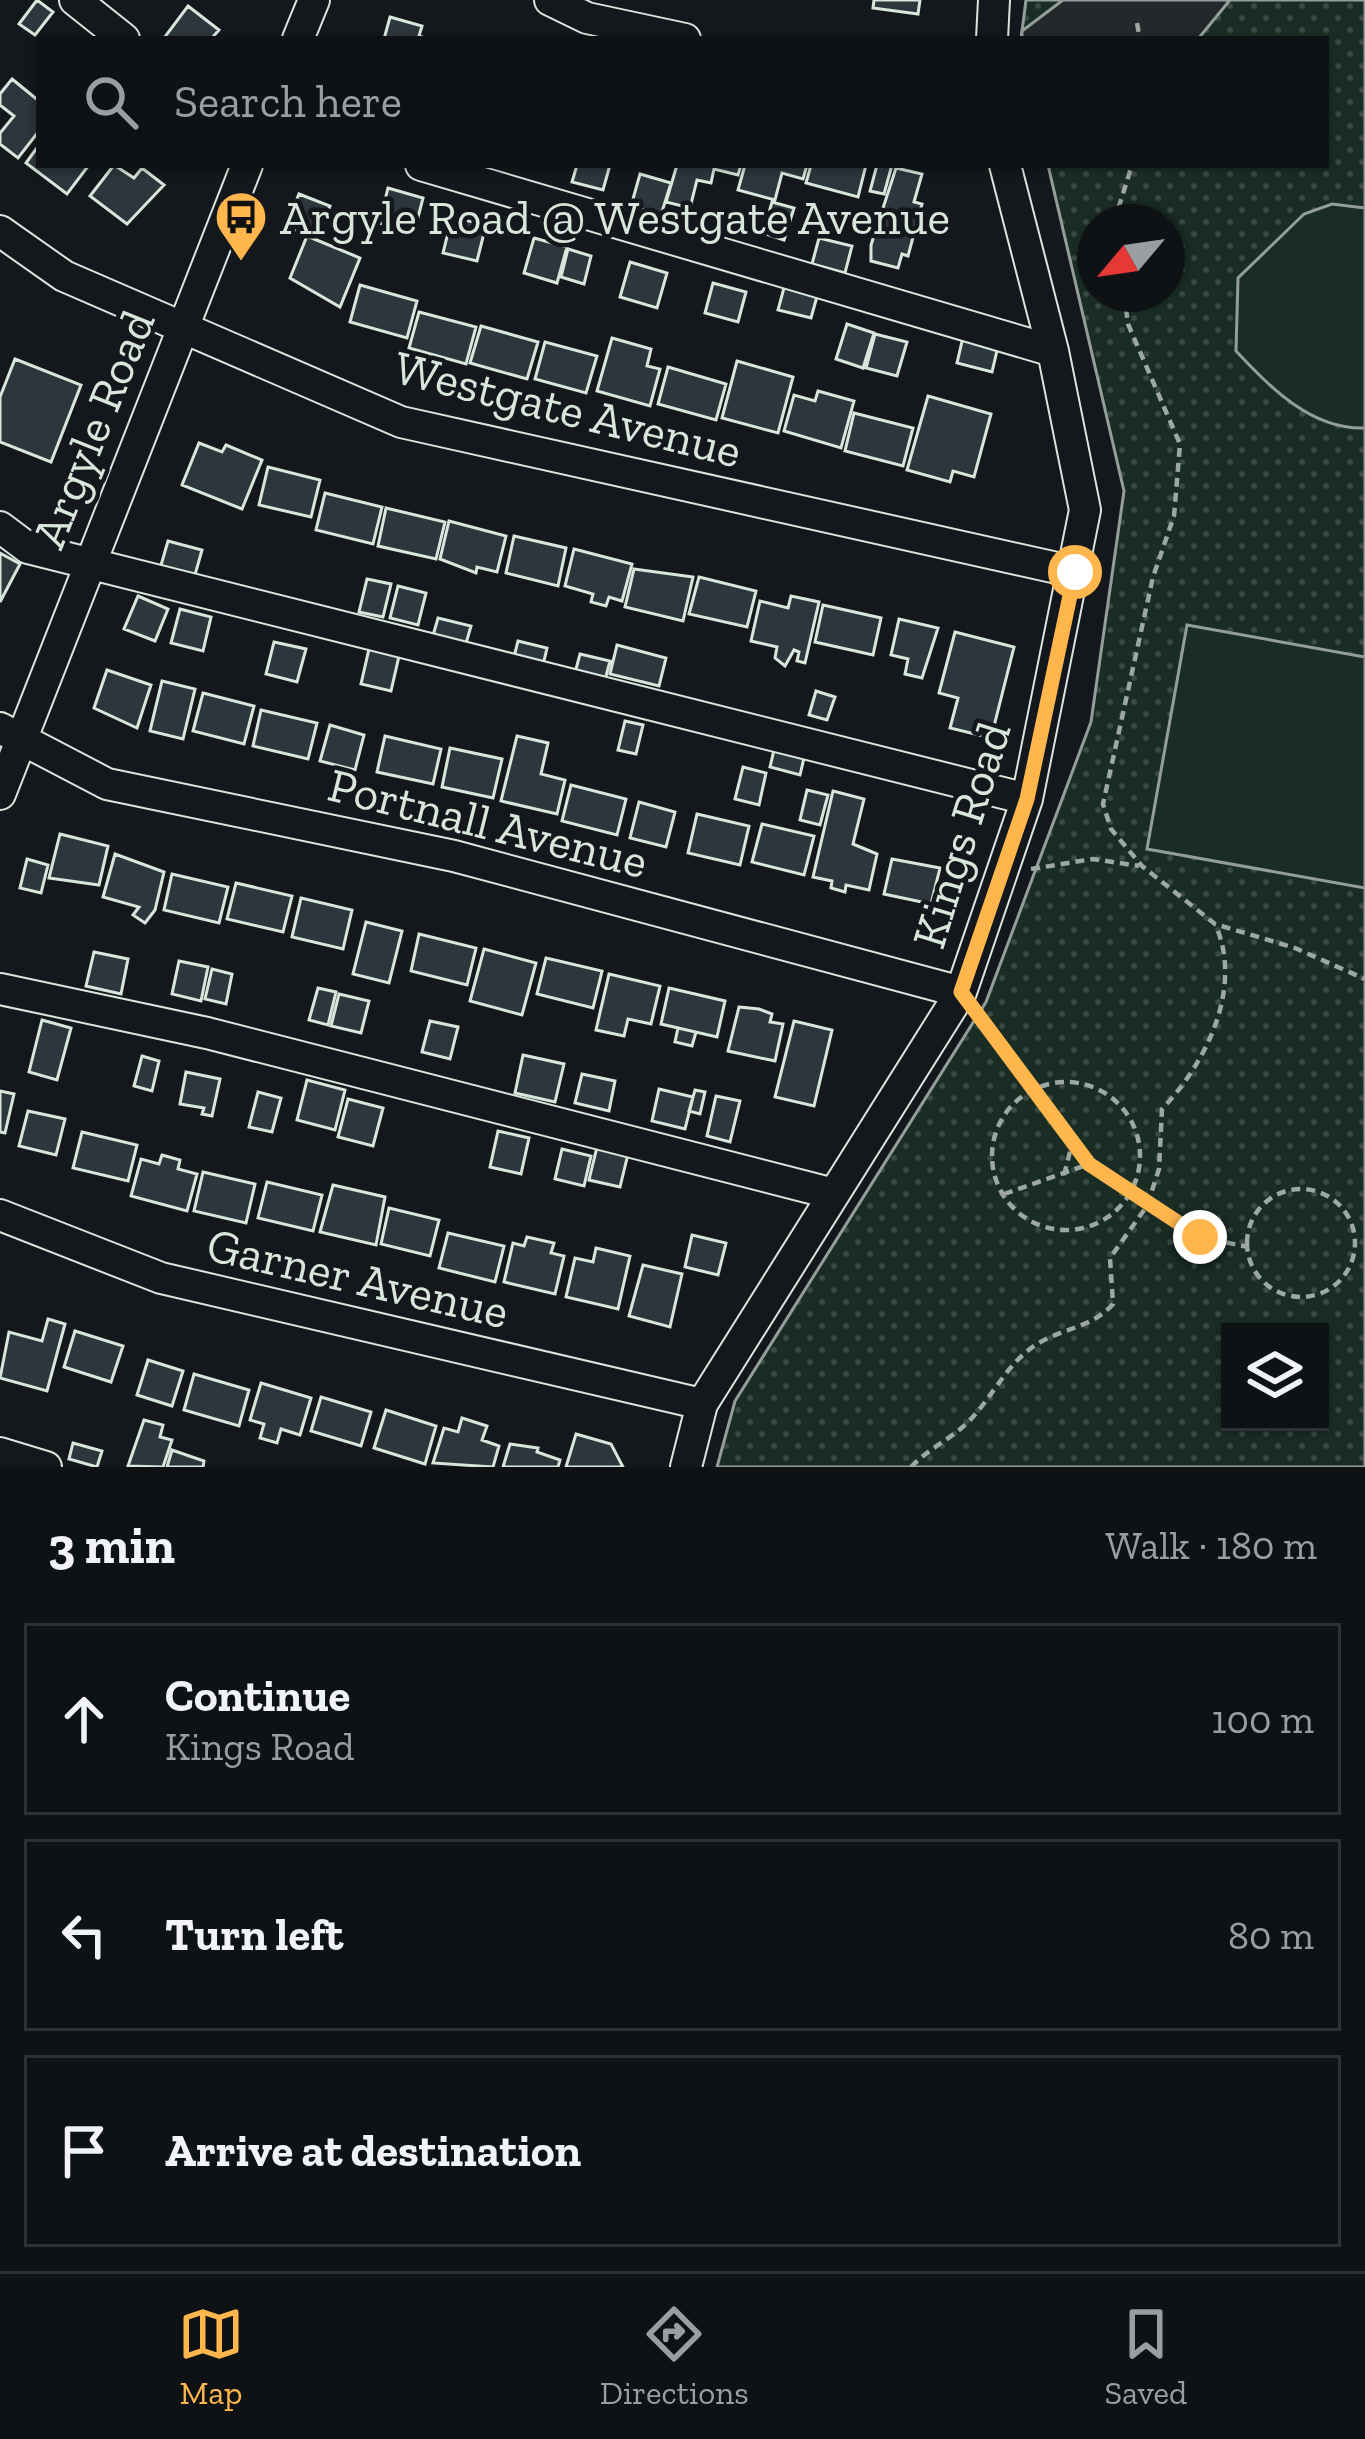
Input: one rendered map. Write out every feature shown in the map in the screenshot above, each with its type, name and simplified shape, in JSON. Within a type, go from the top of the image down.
[{"type":"street","points":[[75,0],[120,36]]},
{"type":"street","points":[[299,36],[314,0]]},
{"type":"street","points":[[550,0],[587,18],[671,36]]},
{"type":"street","points":[[992,36],[994,0]]},
{"type":"street","name":"Argyle Road","points":[[0,794],[10,734],[88,563],[246,168]]},
{"type":"street","points":[[431,168],[1053,351]]},
{"type":"street","name":"Kings Road","points":[[686,1467],[702,1404],[830,1193],[961,992],[1027,799],[1085,510],[1053,351],[1006,168]]},
{"type":"street","name":"Westgate Avenue","points":[[0,231],[64,276],[401,422],[1075,572]]},
{"type":"street","points":[[0,527],[28,548],[1027,799]]},
{"type":"street","name":"Portnall Avenue","points":[[10,734],[107,784],[454,856],[961,992]]},
{"type":"street","points":[[0,988],[207,1033],[830,1193]]},
{"type":"street","name":"Garner Avenue","points":[[0,1215],[161,1278],[702,1404]]},
{"type":"street","points":[[0,1453],[46,1467]]},
{"type":"path","points":[[1137,22],[1139,36]]},
{"type":"path","points":[[1120,204],[1131,168]]},
{"type":"path","points":[[1126,312],[1180,444],[1174,516],[1154,578],[1103,804],[1111,829],[1142,866],[1215,924],[1295,948],[1365,979]]},
{"type":"path","points":[[1002,873],[1093,859],[1142,866]]},
{"type":"path","points":[[911,1467],[938,1440],[968,1422],[1021,1356],[1040,1342],[1096,1320],[1113,1304],[1110,1258],[1147,1206],[1159,1169],[1162,1109],[1189,1081],[1216,1021],[1225,981],[1224,944],[1215,924]]},
{"type":"path","points":[[961,992],[1089,1164],[1200,1237],[1248,1246]]},
{"type":"path","points":[[1082,1083],[1122,1107],[1133,1125],[1140,1159],[1130,1194],[1096,1225],[1067,1231],[1024,1219],[1001,1194],[992,1167],[994,1131],[1015,1101],[1036,1088],[1082,1083]]},
{"type":"path","points":[[1064,1175],[1074,1139]]},
{"type":"path","points":[[1001,1194],[1089,1164]]},
{"type":"path","points":[[1299,1189],[1329,1196],[1350,1218],[1354,1233],[1352,1263],[1343,1277],[1332,1287],[1303,1297],[1274,1289],[1262,1279],[1248,1246],[1259,1208],[1270,1198],[1299,1189]]},
{"type":"green space","points":[[1026,0],[1365,0],[1365,1467],[717,1467],[735,1401],[986,1002],[1091,722],[1124,491],[1082,312],[1185,312],[1185,204],[1077,204],[1077,289],[1049,168],[1329,168],[1329,36],[1021,36]]},
{"type":"green space","points":[[1332,204],[1365,208],[1365,428],[1345,427],[1309,414],[1236,351],[1238,278],[1304,214]]},
{"type":"green space","points":[[1187,625],[1365,657],[1365,888],[1147,849]]},
{"type":"shaded area","points":[[1063,0],[1230,0],[1200,36],[1022,36],[1022,31]]},
{"type":"building","points":[[37,0],[53,12],[35,35],[19,24]]},
{"type":"building","points":[[874,0],[920,0],[918,14],[873,8]]},
{"type":"building","points":[[188,6],[219,30],[214,36],[166,36]]},
{"type":"building","points":[[390,17],[422,26],[419,36],[385,36]]},
{"type":"building","points":[[12,79],[36,99],[36,135],[18,158],[0,144],[0,133],[14,116],[0,105],[0,94]]},
{"type":"building","points":[[36,149],[36,168],[87,168],[67,194],[26,163]]},
{"type":"building","points":[[112,168],[134,178],[142,168],[164,185],[127,224],[90,196]]},
{"type":"building","points":[[576,168],[609,168],[603,190],[572,182]]},
{"type":"building","points":[[676,168],[740,168],[738,175],[714,169],[711,183],[697,180],[690,208],[666,202]]},
{"type":"building","points":[[744,168],[806,168],[803,179],[782,173],[775,200],[738,190]]},
{"type":"building","points":[[810,168],[865,168],[858,197],[806,183]]},
{"type":"building","points":[[876,168],[891,168],[884,194],[870,191]]},
{"type":"building","points":[[896,168],[922,174],[914,202],[922,204],[908,256],[902,254],[898,268],[871,261],[871,245]]},
{"type":"building","points":[[640,174],[671,183],[661,215],[631,206]]},
{"type":"building","points":[[388,188],[423,198],[414,233],[379,223]]},
{"type":"building","points":[[299,194],[330,206],[316,239],[286,226]]},
{"type":"building","points":[[772,202],[794,208],[784,240],[763,233]]},
{"type":"building","points":[[452,217],[486,225],[477,261],[443,253]]},
{"type":"building","points":[[307,236],[360,258],[340,307],[290,278]]},
{"type":"building","points":[[534,238],[567,247],[557,283],[524,273]]},
{"type":"building","points":[[819,238],[852,246],[845,273],[812,264]]},
{"type":"building","points":[[568,249],[591,256],[584,284],[561,277]]},
{"type":"building","points":[[630,262],[667,273],[657,308],[620,297]]},
{"type":"building","points":[[713,283],[746,292],[738,322],[705,313]]},
{"type":"building","points":[[785,284],[818,293],[811,318],[778,310]]},
{"type":"building","points":[[360,285],[417,301],[407,338],[350,322]]},
{"type":"building","points":[[419,312],[476,327],[466,364],[409,348]]},
{"type":"building","points":[[847,324],[874,333],[863,368],[836,359]]},
{"type":"building","points":[[481,326],[538,342],[527,379],[470,363]]},
{"type":"building","points":[[964,333],[999,342],[992,372],[957,363]]},
{"type":"building","points":[[875,334],[907,342],[897,376],[866,368]]},
{"type":"building","points":[[612,338],[651,349],[647,366],[660,369],[650,406],[597,391]]},
{"type":"building","points":[[545,342],[597,356],[586,393],[535,379]]},
{"type":"building","points":[[15,359],[81,385],[51,462],[0,442],[0,397]]},
{"type":"building","points":[[737,361],[793,377],[778,433],[722,418]]},
{"type":"building","points":[[668,367],[726,384],[716,420],[658,404]]},
{"type":"building","points":[[818,391],[854,401],[841,448],[784,431],[794,395],[815,401]]},
{"type":"building","points":[[928,396],[991,414],[974,477],[953,471],[950,482],[907,470]]},
{"type":"building","points":[[854,413],[913,428],[903,466],[845,451]]},
{"type":"building","points":[[199,443],[222,452],[226,445],[262,460],[242,509],[182,485]]},
{"type":"building","points":[[268,467],[320,480],[311,517],[259,505]]},
{"type":"building","points":[[325,493],[382,507],[373,544],[316,530]]},
{"type":"building","points":[[386,508],[445,522],[436,559],[378,546]]},
{"type":"building","points":[[449,521],[506,536],[497,572],[477,567],[476,573],[440,559]]},
{"type":"building","points":[[514,536],[566,548],[558,586],[506,573]]},
{"type":"building","points":[[168,541],[202,550],[193,582],[159,572]]},
{"type":"building","points":[[574,549],[632,564],[622,601],[609,597],[606,606],[591,602],[593,594],[565,586]]},
{"type":"building","points":[[0,553],[20,564],[0,602]]},
{"type":"building","points":[[634,569],[693,577],[683,621],[625,607]]},
{"type":"building","points":[[699,577],[756,591],[747,627],[689,614]]},
{"type":"building","points":[[367,579],[391,584],[383,617],[359,612]]},
{"type":"building","points":[[398,586],[426,593],[418,625],[390,618]]},
{"type":"building","points":[[138,596],[168,609],[155,641],[124,629]]},
{"type":"building","points":[[791,596],[819,602],[805,663],[797,661],[799,652],[794,650],[785,666],[775,658],[777,647],[751,641],[760,601],[788,608]]},
{"type":"building","points":[[823,605],[881,618],[873,655],[815,642]]},
{"type":"building","points":[[180,609],[211,617],[203,651],[171,643]]},
{"type":"building","points":[[438,618],[471,626],[465,647],[432,639]]},
{"type":"building","points":[[899,619],[938,628],[922,678],[905,674],[908,659],[891,655]]},
{"type":"building","points":[[955,632],[1014,647],[991,738],[950,728],[958,698],[939,693]]},
{"type":"building","points":[[518,641],[547,648],[543,665],[514,657]]},
{"type":"building","points":[[274,642],[306,649],[297,682],[266,674]]},
{"type":"building","points":[[617,645],[666,658],[659,686],[610,674]]},
{"type":"building","points":[[369,649],[399,656],[391,691],[361,684]]},
{"type":"building","points":[[580,654],[610,661],[605,680],[575,673]]},
{"type":"building","points":[[107,670],[151,685],[137,728],[94,708]]},
{"type":"building","points":[[162,681],[195,689],[183,739],[150,731]]},
{"type":"building","points":[[816,691],[835,697],[827,720],[809,715]]},
{"type":"building","points":[[203,693],[254,706],[244,744],[193,731]]},
{"type":"building","points":[[261,710],[317,723],[308,759],[253,746]]},
{"type":"building","points":[[625,721],[643,725],[636,754],[618,750]]},
{"type":"building","points":[[330,725],[364,735],[355,770],[320,761]]},
{"type":"building","points":[[385,736],[441,749],[433,784],[377,772]]},
{"type":"building","points":[[517,736],[548,743],[541,774],[565,780],[557,814],[501,801]]},
{"type":"building","points":[[450,748],[502,759],[493,798],[442,787]]},
{"type":"building","points":[[774,750],[804,758],[800,775],[770,767]]},
{"type":"building","points":[[743,767],[766,773],[759,805],[735,799]]},
{"type":"building","points":[[571,785],[626,799],[617,835],[562,821]]},
{"type":"building","points":[[807,790],[828,795],[820,825],[800,820]]},
{"type":"building","points":[[833,791],[864,799],[853,844],[877,854],[869,890],[846,885],[845,892],[831,888],[832,881],[813,877]]},
{"type":"building","points":[[639,802],[675,812],[666,847],[630,838]]},
{"type":"building","points":[[697,814],[749,826],[740,865],[688,853]]},
{"type":"building","points":[[762,824],[814,836],[804,875],[752,862]]},
{"type":"building","points":[[60,834],[108,846],[99,885],[49,878]]},
{"type":"building","points":[[115,854],[164,872],[155,910],[145,923],[133,915],[139,907],[103,897]]},
{"type":"building","points":[[27,859],[48,865],[41,893],[20,888]]},
{"type":"building","points":[[892,859],[940,868],[931,904],[884,894]]},
{"type":"building","points":[[172,874],[228,887],[219,923],[164,910]]},
{"type":"building","points":[[236,883],[292,896],[283,932],[227,919]]},
{"type":"building","points":[[301,898],[352,910],[343,949],[292,937]]},
{"type":"building","points":[[366,922],[402,931],[389,983],[353,974]]},
{"type":"building","points":[[419,934],[476,948],[467,985],[411,971]]},
{"type":"building","points":[[484,949],[536,963],[522,1015],[470,1001]]},
{"type":"building","points":[[94,952],[128,959],[121,994],[86,986]]},
{"type":"building","points":[[546,958],[602,971],[593,1008],[537,994]]},
{"type":"building","points":[[179,961],[208,967],[201,1001],[172,994]]},
{"type":"building","points":[[212,969],[232,974],[226,1004],[205,999]]},
{"type":"building","points":[[609,974],[660,986],[651,1024],[628,1019],[624,1036],[596,1030]]},
{"type":"building","points":[[318,988],[336,992],[328,1025],[309,1020]]},
{"type":"building","points":[[669,988],[725,1001],[717,1037],[661,1024]]},
{"type":"building","points":[[339,994],[369,1001],[361,1033],[331,1026]]},
{"type":"building","points":[[739,1007],[772,1014],[770,1022],[783,1024],[775,1061],[728,1051]]},
{"type":"building","points":[[42,1020],[71,1028],[57,1080],[29,1072]]},
{"type":"building","points":[[430,1021],[458,1027],[450,1059],[422,1052]]},
{"type":"building","points":[[794,1021],[832,1030],[814,1106],[775,1097]]},
{"type":"building","points":[[678,1028],[696,1032],[692,1046],[675,1042]]},
{"type":"building","points":[[523,1055],[564,1064],[555,1102],[515,1093]]},
{"type":"building","points":[[142,1056],[159,1061],[152,1091],[134,1086]]},
{"type":"building","points":[[186,1072],[220,1079],[212,1116],[202,1114],[204,1108],[180,1104]]},
{"type":"building","points":[[582,1074],[615,1081],[609,1111],[575,1103]]},
{"type":"building","points":[[307,1080],[345,1090],[335,1130],[297,1120]]},
{"type":"building","points":[[659,1089],[693,1097],[685,1129],[652,1121]]},
{"type":"building","points":[[695,1090],[705,1092],[700,1114],[689,1111]]},
{"type":"building","points":[[0,1091],[14,1094],[5,1133],[0,1132]]},
{"type":"building","points":[[258,1092],[281,1098],[272,1132],[249,1127]]},
{"type":"building","points":[[716,1096],[740,1101],[730,1142],[707,1136]]},
{"type":"building","points":[[348,1099],[383,1108],[373,1146],[338,1137]]},
{"type":"building","points":[[28,1111],[65,1119],[56,1155],[19,1146]]},
{"type":"building","points":[[498,1131],[529,1138],[521,1174],[490,1167]]},
{"type":"building","points":[[82,1132],[137,1145],[128,1181],[73,1168]]},
{"type":"building","points":[[597,1147],[628,1154],[620,1187],[589,1180]]},
{"type":"building","points":[[562,1149],[591,1156],[584,1186],[555,1179]]},
{"type":"building","points":[[162,1155],[180,1160],[178,1169],[197,1174],[187,1211],[131,1196],[141,1159],[159,1164]]},
{"type":"building","points":[[203,1172],[255,1184],[246,1223],[194,1211]]},
{"type":"building","points":[[267,1182],[322,1195],[313,1231],[258,1218]]},
{"type":"building","points":[[333,1185],[385,1197],[376,1245],[320,1232]]},
{"type":"building","points":[[389,1208],[439,1220],[430,1256],[381,1244]]},
{"type":"building","points":[[448,1233],[504,1246],[495,1282],[439,1268]]},
{"type":"building","points":[[692,1235],[726,1243],[718,1275],[685,1267]]},
{"type":"building","points":[[527,1237],[554,1243],[551,1253],[564,1256],[555,1294],[504,1282],[513,1243],[524,1246]]},
{"type":"building","points":[[596,1248],[630,1256],[618,1309],[566,1297],[575,1258],[593,1262]]},
{"type":"building","points":[[643,1265],[682,1274],[670,1327],[629,1316]]},
{"type":"building","points":[[48,1319],[65,1324],[47,1391],[0,1378],[9,1332],[42,1341]]},
{"type":"building","points":[[75,1331],[123,1346],[111,1382],[64,1367]]},
{"type":"building","points":[[148,1360],[183,1371],[172,1406],[137,1395]]},
{"type":"building","points":[[194,1374],[249,1390],[239,1426],[184,1410]]},
{"type":"building","points":[[261,1383],[311,1398],[300,1435],[281,1429],[277,1443],[260,1438],[264,1424],[250,1420]]},
{"type":"building","points":[[321,1397],[371,1412],[361,1446],[311,1431]]},
{"type":"building","points":[[386,1410],[436,1426],[425,1464],[374,1448]]},
{"type":"building","points":[[462,1418],[487,1426],[482,1440],[499,1446],[493,1467],[433,1463],[444,1428],[458,1432]]},
{"type":"building","points":[[144,1420],[163,1425],[160,1437],[172,1440],[163,1467],[128,1466]]},
{"type":"building","points":[[576,1434],[611,1444],[623,1467],[566,1467]]},
{"type":"building","points":[[73,1443],[102,1451],[97,1467],[69,1459]]},
{"type":"building","points":[[510,1444],[538,1448],[537,1452],[560,1460],[558,1467],[503,1467]]},
{"type":"building","points":[[172,1450],[204,1461],[203,1467],[167,1467]]},
{"type":"place","name":"Argyle Road @ Westgate Avenue","points":[[241,263]]},
{"type":"route","points":[[1075,572],[1027,799],[961,992],[1089,1164],[1200,1237]]}]
